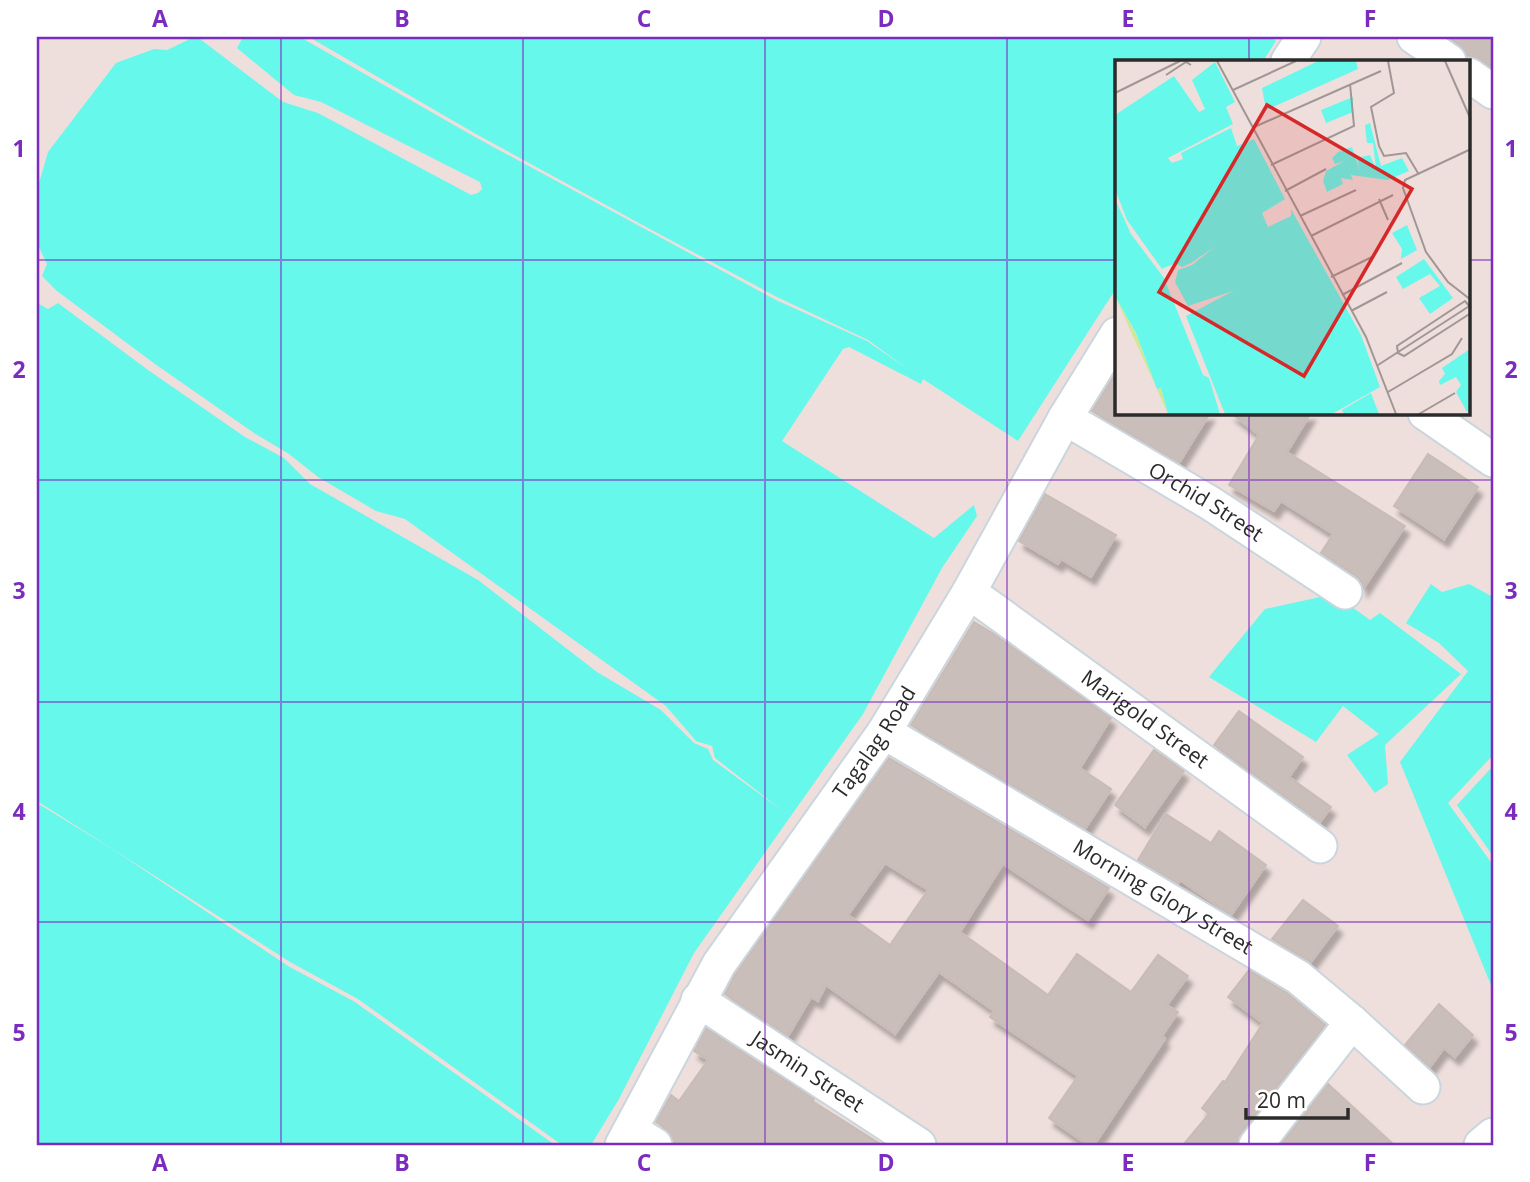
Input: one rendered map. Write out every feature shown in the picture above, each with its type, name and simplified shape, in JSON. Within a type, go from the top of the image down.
[{"type":"street","points":[[1289,60],[1304,37]]},
{"type":"street","points":[[1414,37],[1448,60]]},
{"type":"street","points":[[1470,76],[1493,92]]},
{"type":"street","name":"Tagalag Road","points":[[636,1140],[698,1000],[719,964],[884,732],[969,593],[1065,418],[1115,337]]},
{"type":"street","points":[[1428,415],[1493,460]]},
{"type":"street","name":"Orchid Street","points":[[1065,418],[1210,503],[1345,592]]},
{"type":"street","name":"Marigold Street","points":[[969,593],[1320,846]]},
{"type":"street","name":"Morning Glory Street","points":[[884,732],[1297,977],[1352,1022],[1423,1087]]},
{"type":"street","name":"Jasmin Street","points":[[698,1000],[919,1145]]},
{"type":"street","points":[[1256,1145],[1352,1022]]},
{"type":"street","points":[[1480,1145],[1493,1135]]},
{"type":"water","points":[[243,37],[300,37],[475,137],[776,300],[867,341],[909,370],[868,340],[777,297],[648,228],[476,134],[309,37],[1270,37],[1276,41],[1264,60],[1115,60],[1115,290],[1018,441],[923,379],[921,384],[849,347],[843,349],[782,441],[934,538],[974,505],[977,516],[942,568],[863,714],[694,953],[619,1099],[591,1145],[562,1145],[358,999],[290,962],[37,801],[37,303],[48,309],[58,303],[245,437],[284,458],[310,484],[478,580],[597,672],[661,710],[694,743],[708,749],[713,760],[783,811],[715,758],[712,746],[696,741],[666,706],[405,519],[376,511],[318,477],[289,454],[254,433],[155,364],[57,291],[42,276],[47,264],[37,243],[37,190],[48,152],[116,63],[154,49],[167,50],[192,38],[200,39],[283,102],[318,113],[471,195],[482,189],[480,182],[321,102],[294,95],[237,48]]},
{"type":"water","points":[[1431,584],[1442,592],[1469,584],[1493,597],[1493,755],[1448,803],[1493,865],[1493,990],[1400,762],[1468,671],[1439,643],[1406,623]]},
{"type":"water","points":[[1334,594],[1370,620],[1380,613],[1461,674],[1385,745],[1388,784],[1375,793],[1347,755],[1379,734],[1343,706],[1316,742],[1209,677],[1265,609]]},
{"type":"water","points":[[1493,766],[1493,856],[1457,805]]},
{"type":"water","points":[[37,803],[114,850],[288,966],[355,1002],[555,1145],[37,1145]]},
{"type":"building","points":[[1448,37],[1493,37],[1493,69],[1480,59],[1467,56],[1460,46]]},
{"type":"building","points":[[1115,374],[1115,415],[1209,415],[1179,463],[1092,411]]},
{"type":"building","points":[[1234,415],[1310,415],[1287,452],[1405,526],[1363,589],[1356,576],[1321,553],[1333,534],[1281,501],[1274,511],[1229,485],[1259,435]]},
{"type":"building","points":[[1428,454],[1478,487],[1444,539],[1394,506]]},
{"type":"building","points":[[1045,494],[1116,535],[1091,577],[1061,559],[1058,564],[1019,541]]},
{"type":"building","points":[[974,622],[1111,718],[1080,768],[1111,789],[1085,829],[911,725]]},
{"type":"building","points":[[1239,711],[1303,757],[1289,777],[1331,807],[1320,822],[1214,745]]},
{"type":"building","points":[[1154,750],[1184,771],[1145,827],[1115,805]]},
{"type":"building","points":[[889,758],[1109,888],[1088,920],[1003,864],[960,932],[1048,995],[1077,954],[1131,992],[1158,955],[1188,976],[1167,1005],[1178,1012],[1162,1036],[1165,1039],[1094,1145],[1088,1145],[1049,1118],[1078,1076],[990,1017],[994,1011],[939,972],[895,1034],[826,985],[818,1001],[811,997],[788,1036],[725,994],[735,974]],"holes":[[[885,863],[928,890],[890,945],[848,915]]]},
{"type":"building","points":[[1166,814],[1211,843],[1219,831],[1266,865],[1231,915],[1180,880],[1178,884],[1138,860]]},
{"type":"building","points":[[1303,900],[1338,926],[1311,962],[1272,939]]},
{"type":"building","points":[[1249,970],[1287,993],[1325,1025],[1241,1133],[1237,1145],[1183,1145],[1209,1114],[1202,1108],[1223,1081],[1225,1082],[1263,1023],[1228,997]]},
{"type":"building","points":[[1439,1004],[1473,1035],[1455,1057],[1444,1048],[1430,1067],[1405,1045]]},
{"type":"building","points":[[706,1028],[814,1099],[812,1101],[882,1145],[674,1145],[667,1129],[656,1122],[671,1095],[679,1101],[708,1060],[694,1051]]},
{"type":"building","points":[[1328,1084],[1394,1145],[1280,1145]]}]
